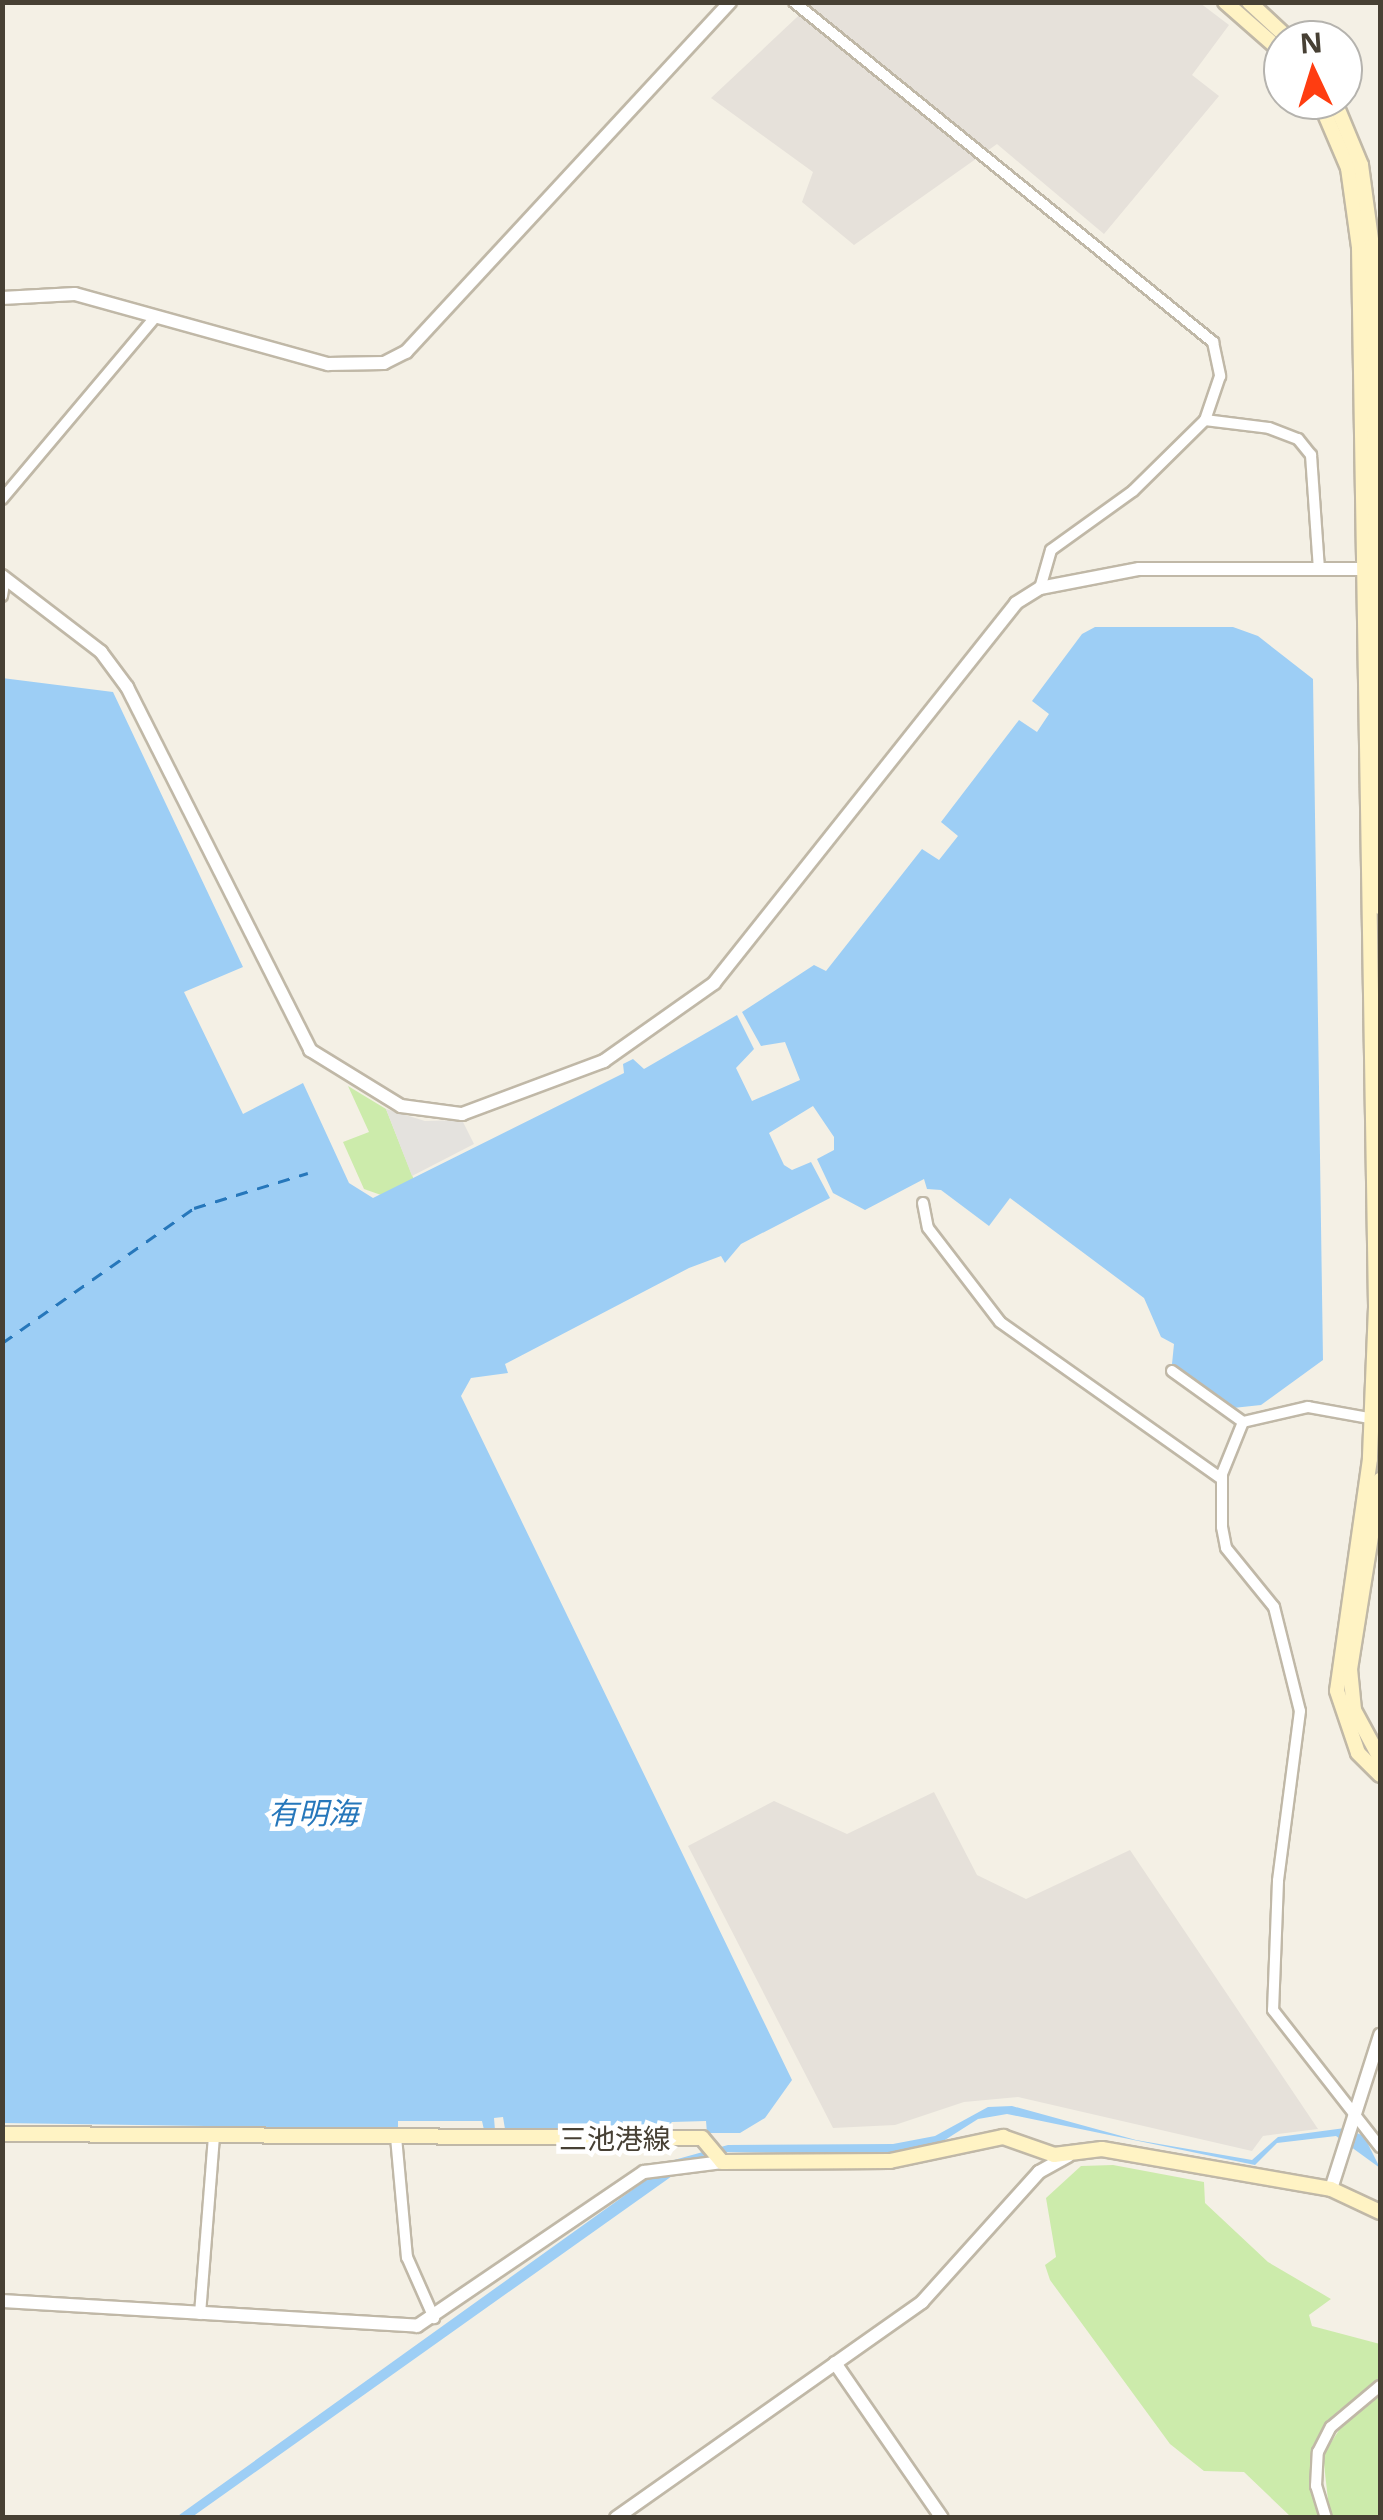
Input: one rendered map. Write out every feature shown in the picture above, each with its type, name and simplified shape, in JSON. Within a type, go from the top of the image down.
[{"type":"main road","points":[[1225,2],[1263,35]]},
{"type":"main road","points":[[1248,2],[1268,20]]},
{"type":"main road","points":[[1326,120],[1356,206],[1372,568],[1380,907]]},
{"type":"main road","points":[[1341,120],[1368,203],[1377,1419],[1337,1691],[1353,1743],[1380,1775]]},
{"type":"main road","points":[[1380,1480],[1350,1669],[1354,1710],[1380,1758]]},
{"type":"main road","name":"三池港線","points":[[2,2134],[396,2137],[890,2161],[1003,2136],[1072,2154],[1102,2149],[1331,2190],[1380,2212]]},
{"type":"street","points":[[2,298],[64,292],[328,364],[365,367],[406,352],[730,2]]},
{"type":"street","points":[[794,2],[1200,326],[1213,342],[1220,376],[1206,420],[1134,492],[1051,550],[1040,588]]},
{"type":"street","points":[[2,499],[156,316]]},
{"type":"street","points":[[1206,420],[1269,428],[1298,439],[1311,455],[1319,570]]},
{"type":"street","points":[[4,577],[101,652],[128,687],[310,1050],[401,1106],[462,1114],[604,1060],[714,983],[1016,603],[1040,588],[1139,569],[1372,568]]},
{"type":"street","points":[[2,596],[4,577]]},
{"type":"street","points":[[922,1203],[928,1228],[1000,1322],[1222,1478]]},
{"type":"street","points":[[1172,1371],[1243,1422],[1308,1407],[1377,1419]]},
{"type":"street","points":[[1243,1422],[1222,1478],[1226,1548],[1274,1607],[1300,1711],[1278,1880],[1274,2010],[1380,2147]]},
{"type":"street","points":[[1331,2190],[1380,2035]]},
{"type":"street","points":[[200,2314],[214,2137]]},
{"type":"street","points":[[396,2137],[407,2257],[434,2318]]},
{"type":"street","points":[[2,2301],[405,2328],[434,2318],[644,2172],[715,2153]]},
{"type":"street","points":[[616,2518],[946,2281],[1038,2172],[1072,2154]]},
{"type":"street","points":[[835,2363],[942,2518]]},
{"type":"street","points":[[1326,2518],[1316,2486],[1318,2452],[1331,2427],[1380,2386]]},
{"type":"shaded area","points":[[812,3],[1200,3],[1229,25],[1192,75],[1219,96],[1104,234],[997,144],[854,245],[802,202],[813,172],[711,98]]},
{"type":"shaded area","points":[[386,1109],[425,1121],[462,1120],[474,1144],[412,1176]]},
{"type":"shaded area","points":[[934,1792],[977,1875],[1026,1899],[1130,1850],[1318,2129],[1263,2136],[1252,2151],[1018,2097],[964,2102],[895,2125],[833,2128],[688,1846],[774,1801],[847,1834]]},
{"type":"green space","points":[[348,1086],[386,1109],[414,1180],[381,1195],[364,1189],[343,1142],[369,1132]]},
{"type":"green space","points":[[1113,2165],[1204,2182],[1205,2203],[1268,2262],[1331,2299],[1309,2315],[1312,2326],[1380,2344],[1380,2381],[1338,2411],[1316,2442],[1311,2469],[1321,2517],[1291,2517],[1244,2472],[1204,2471],[1170,2444],[1050,2280],[1045,2265],[1056,2257],[1046,2198],[1081,2166]]},
{"type":"green space","points":[[1380,2392],[1380,2517],[1330,2518],[1323,2455],[1348,2416]]},
{"type":"water","name":"有明海","points":[[1095,627],[1233,627],[1258,636],[1313,679],[1323,1360],[1261,1405],[1233,1408],[1172,1364],[1174,1344],[1161,1337],[1144,1298],[1010,1198],[989,1226],[941,1190],[927,1189],[924,1179],[865,1210],[833,1193],[817,1159],[834,1150],[834,1137],[813,1106],[769,1133],[784,1165],[792,1170],[811,1162],[830,1198],[741,1244],[725,1263],[721,1256],[689,1268],[505,1364],[508,1373],[471,1378],[461,1396],[792,2080],[765,2118],[740,2133],[707,2133],[706,2121],[672,2122],[660,2135],[593,2131],[592,2121],[583,2130],[505,2129],[503,2117],[494,2118],[495,2130],[484,2130],[482,2121],[398,2121],[398,2129],[3,2123],[2,678],[113,692],[243,967],[184,992],[243,1114],[303,1083],[349,1183],[373,1198],[624,1073],[623,1064],[633,1059],[644,1069],[737,1015],[754,1049],[736,1068],[752,1101],[800,1080],[785,1042],[761,1046],[742,1012],[814,965],[826,971],[922,849],[939,860],[958,836],[941,822],[1019,720],[1037,732],[1049,714],[1032,701],[1082,634]]},
{"type":"water","points":[[1012,2106],[1136,2140],[1252,2160],[1278,2137],[1345,2128],[1364,2136],[1380,2168],[1336,2136],[1277,2143],[1255,2165],[1007,2114],[978,2119],[937,2145],[890,2154],[722,2152],[696,2159],[192,2517],[175,2518],[674,2160],[728,2145],[893,2144],[935,2136],[988,2107]]},
{"type":"ferry route","points":[[2,1343],[194,1208],[308,1173]]}]
